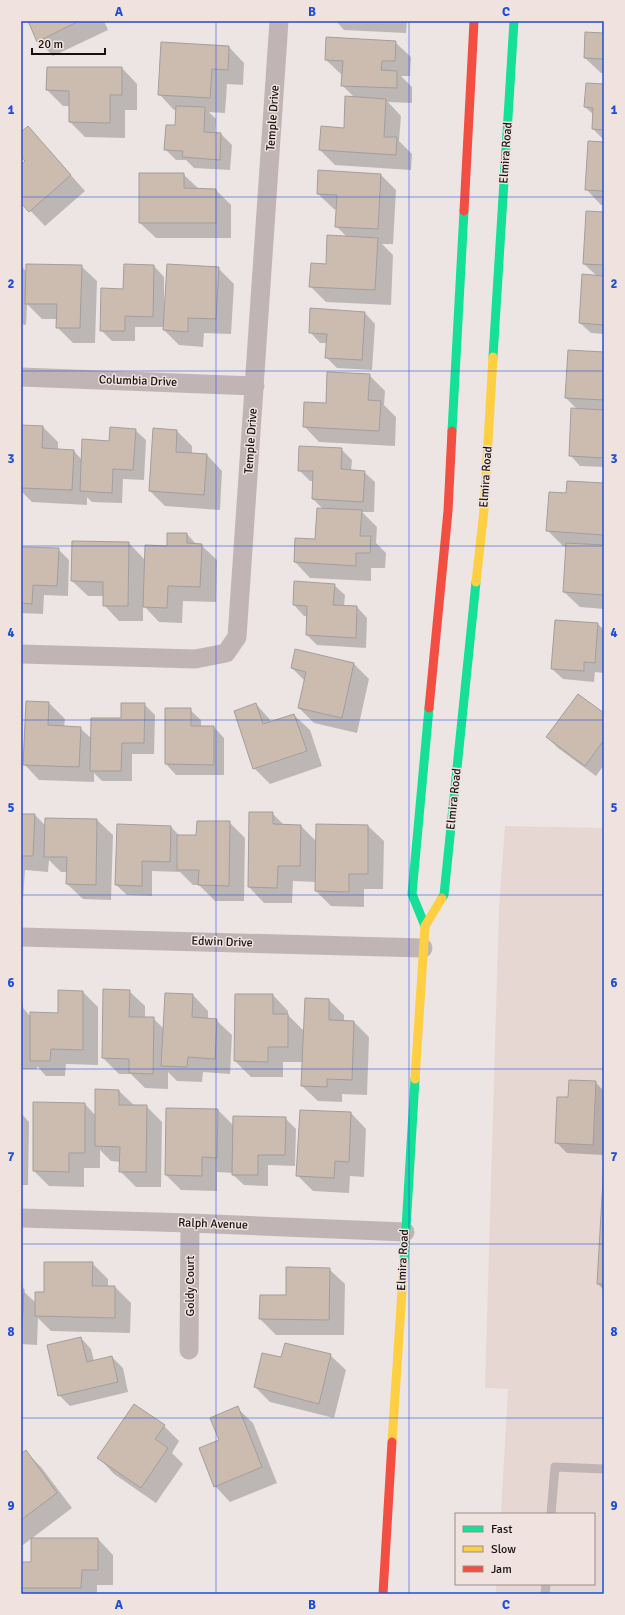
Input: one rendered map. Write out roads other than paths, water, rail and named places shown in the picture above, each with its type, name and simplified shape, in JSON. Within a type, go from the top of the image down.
[{"type":"main road","name":"Elmira Road","points":[[425,926],[412,894],[448,511],[474,21]]},
{"type":"main road","name":"Elmira Road","points":[[383,1594],[423,948],[425,926],[444,895],[484,510],[514,21]]},
{"type":"street","name":"Temple Drive","points":[[21,654],[195,659],[226,654],[237,637],[279,21]]},
{"type":"street","name":"Columbia Drive","points":[[21,378],[255,386]]},
{"type":"street","name":"Edwin Drive","points":[[21,937],[423,948]]},
{"type":"street","name":"Ralph Avenue","points":[[21,1218],[405,1232]]},
{"type":"street","name":"Goldy Court","points":[[189,1350],[190,1223]]},
{"type":"lane","points":[[552,1513],[556,1467],[604,1469]]}]
